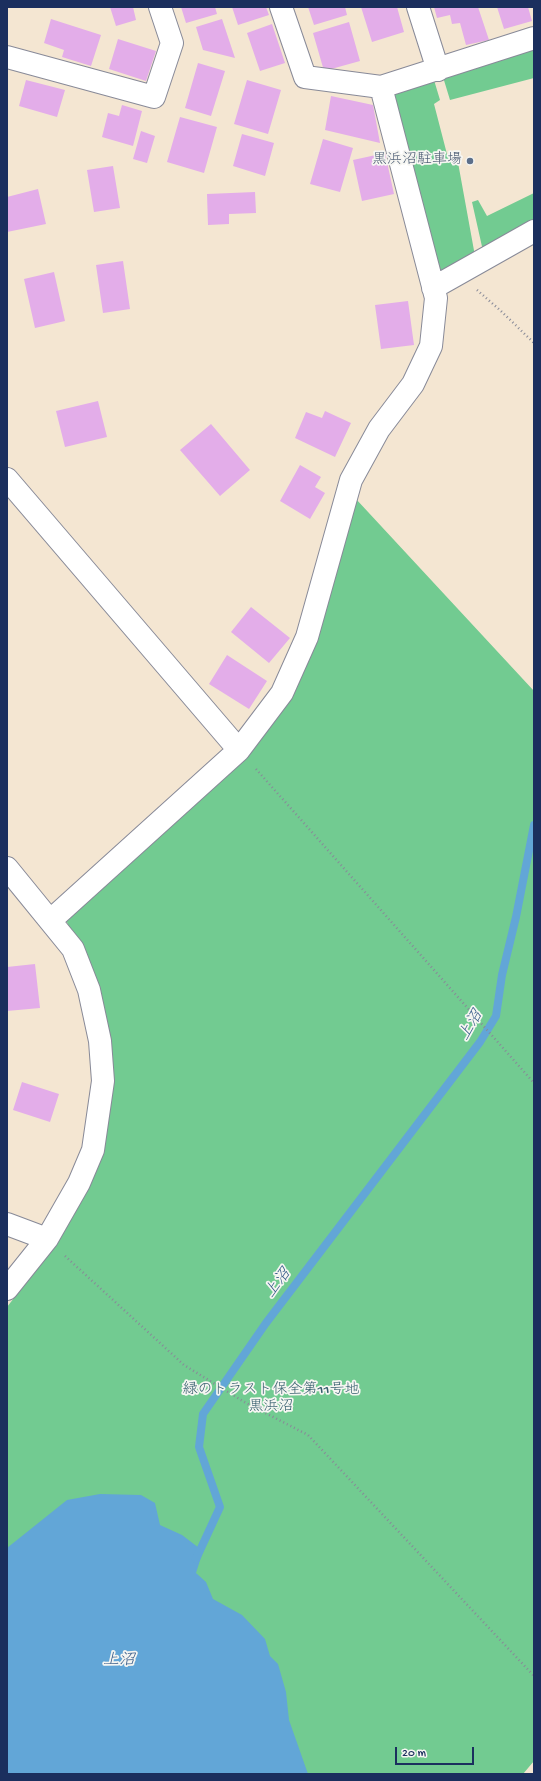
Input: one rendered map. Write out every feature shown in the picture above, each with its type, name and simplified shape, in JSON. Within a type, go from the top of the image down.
[{"type":"street","points":[[7,58],[154,97],[172,43],[160,7]]},
{"type":"street","points":[[281,7],[305,77],[381,87],[534,38]]},
{"type":"street","points":[[418,7],[438,70]]},
{"type":"street","points":[[51,920],[239,750],[282,693],[306,637],[351,480],[379,429],[413,384],[431,346],[436,298],[381,87]]},
{"type":"street","points":[[433,288],[534,231]]},
{"type":"street","points":[[7,479],[239,750]]},
{"type":"street","points":[[7,868],[73,948],[90,990],[100,1041],[103,1081],[93,1150],[79,1183],[47,1239],[7,1289]]},
{"type":"street","points":[[7,1224],[47,1239]]},
{"type":"path","points":[[457,274],[501,311],[534,343]]},
{"type":"path","points":[[239,750],[534,1082]]},
{"type":"path","points":[[47,1239],[184,1365],[246,1403],[308,1435],[534,1676]]},
{"type":"green space","points":[[534,47],[534,78],[450,100],[443,77]]},
{"type":"green space","points":[[434,80],[440,100],[434,104],[448,158],[457,157],[475,256],[444,273],[432,268],[389,99],[394,93]]},
{"type":"green space","points":[[534,193],[534,222],[483,251],[472,202],[478,200],[487,216]]},
{"type":"green space","name":"緑のトラスト保全第11号地 黒浜沼","points":[[356,499],[534,691],[534,1761],[523,1774],[7,1774],[7,1307],[49,1253],[108,1115],[82,955],[66,920],[249,750]]},
{"type":"water","name":"上沼","points":[[100,1494],[141,1495],[155,1503],[160,1525],[182,1535],[203,1551],[196,1573],[206,1582],[213,1599],[242,1615],[265,1639],[270,1656],[278,1664],[286,1692],[289,1720],[308,1774],[7,1774],[7,1548],[67,1500]]},
{"type":"building","points":[[110,7],[133,7],[136,20],[116,26]]},
{"type":"building","points":[[181,7],[215,7],[217,14],[186,23]]},
{"type":"building","points":[[232,7],[266,7],[269,15],[238,25]]},
{"type":"building","points":[[308,7],[345,7],[347,15],[314,25]]},
{"type":"building","points":[[361,7],[397,7],[404,32],[372,42]]},
{"type":"building","points":[[434,7],[478,7],[489,40],[466,45],[460,23],[452,24],[450,15],[437,18]]},
{"type":"building","points":[[497,7],[528,7],[532,21],[504,29]]},
{"type":"building","points":[[51,19],[101,35],[91,66],[62,57],[64,50],[44,43]]},
{"type":"building","points":[[222,19],[235,58],[203,50],[196,27]]},
{"type":"building","points":[[349,22],[360,61],[324,71],[313,33]]},
{"type":"building","points":[[272,24],[285,63],[260,71],[247,33]]},
{"type":"building","points":[[118,39],[156,51],[146,81],[109,69]]},
{"type":"building","points":[[198,63],[225,71],[211,116],[185,108]]},
{"type":"building","points":[[26,80],[65,90],[57,117],[19,106]]},
{"type":"building","points":[[247,80],[281,90],[268,134],[234,124]]},
{"type":"building","points":[[331,96],[373,105],[380,143],[325,130]]},
{"type":"building","points":[[122,105],[142,111],[133,146],[102,137],[108,113],[119,116]]},
{"type":"building","points":[[180,117],[217,127],[204,173],[167,162]]},
{"type":"building","points":[[141,131],[155,136],[147,163],[133,159]]},
{"type":"building","points":[[242,134],[274,143],[265,176],[233,166]]},
{"type":"building","points":[[323,139],[353,148],[340,192],[310,184]]},
{"type":"building","points":[[385,153],[394,194],[362,201],[353,160]]},
{"type":"building","points":[[113,166],[120,208],[94,212],[87,170]]},
{"type":"building","points":[[38,189],[46,224],[7,232],[7,197]]},
{"type":"building","points":[[255,192],[256,213],[229,214],[229,224],[208,225],[207,194]]},
{"type":"building","points":[[123,261],[130,309],[103,313],[96,265]]},
{"type":"building","points":[[54,272],[65,321],[35,328],[24,279]]},
{"type":"building","points":[[408,301],[414,345],[381,349],[375,305]]},
{"type":"building","points":[[98,401],[107,437],[65,447],[56,411]]},
{"type":"building","points":[[325,411],[351,423],[335,457],[295,438],[306,412],[322,418]]},
{"type":"building","points":[[211,424],[250,470],[220,496],[180,450]]},
{"type":"building","points":[[300,465],[321,477],[315,487],[325,493],[310,519],[280,501]]},
{"type":"building","points":[[251,607],[290,638],[269,663],[231,632]]},
{"type":"building","points":[[227,655],[267,681],[249,709],[209,684]]},
{"type":"building","points":[[35,964],[40,1008],[7,1011],[7,967]]},
{"type":"building","points":[[22,1082],[59,1094],[50,1122],[13,1110]]},
{"type":"waterway","name":"上沼","points":[[196,1559],[220,1507],[199,1447],[203,1414],[266,1323],[480,1042],[496,1016],[502,975],[516,917],[534,825]]},
{"type":"place","name":"黒浜沼駐車場","points":[[470,161]]}]
